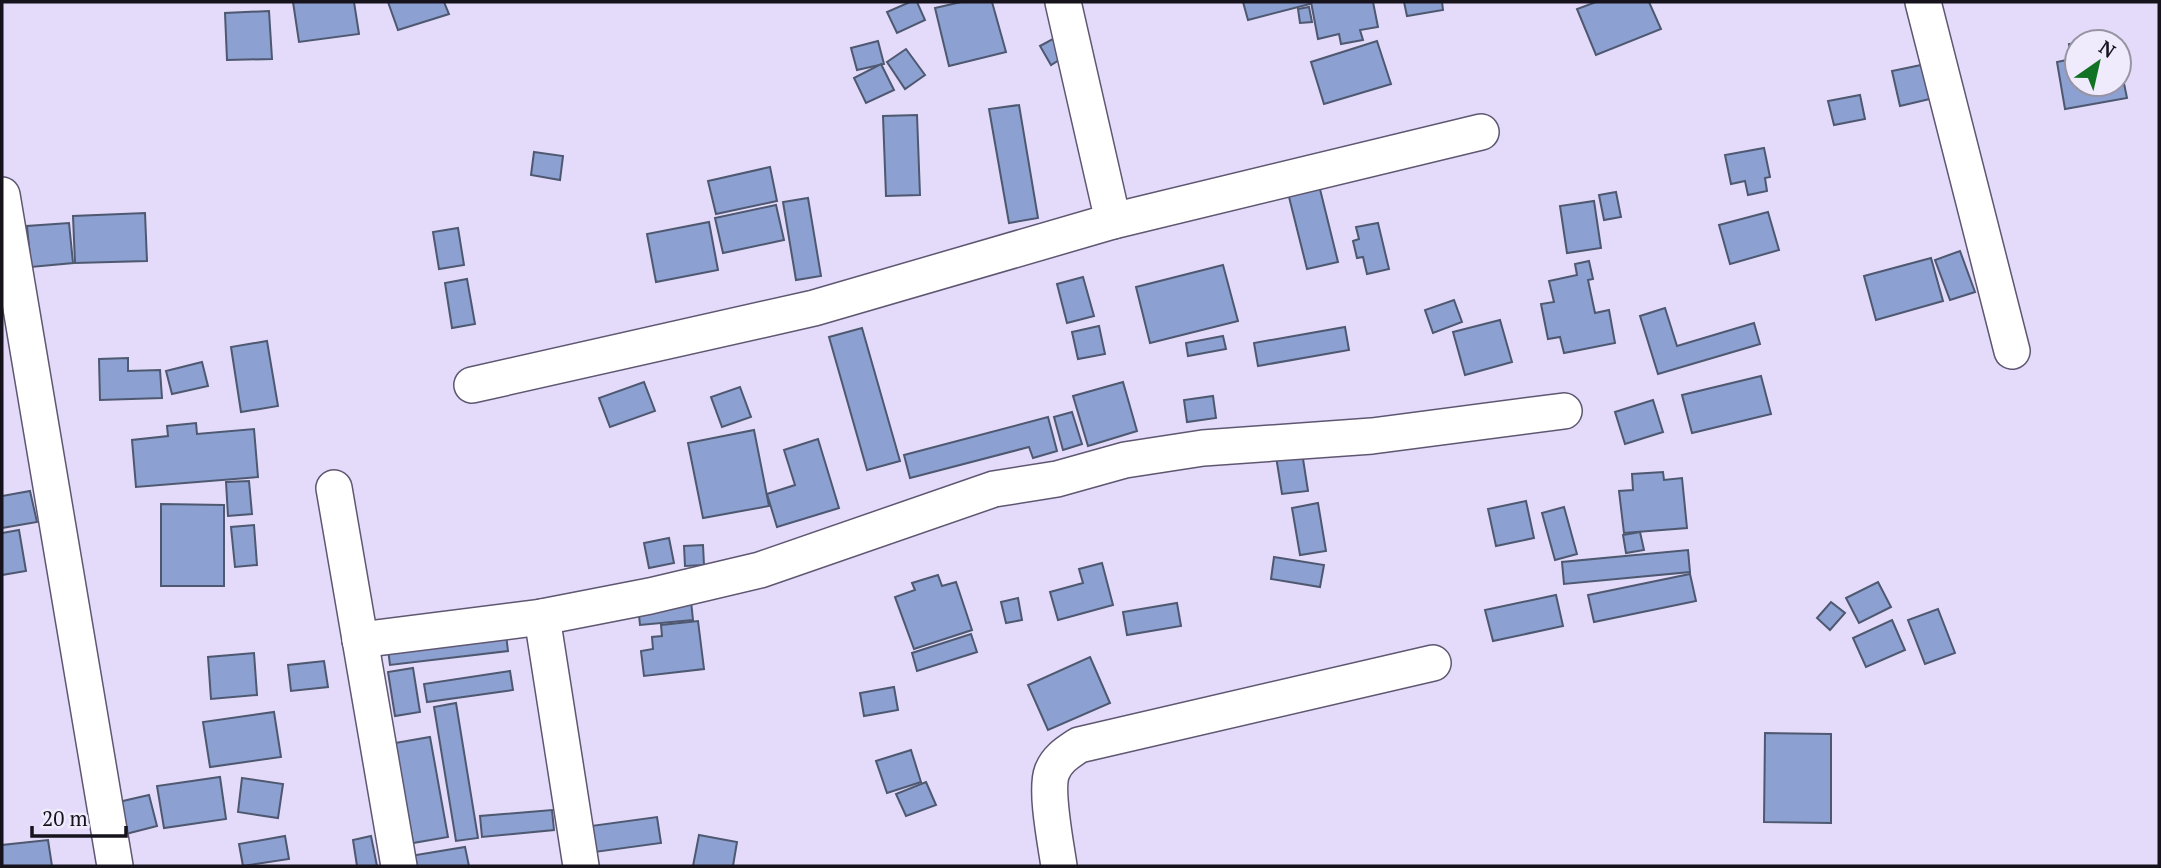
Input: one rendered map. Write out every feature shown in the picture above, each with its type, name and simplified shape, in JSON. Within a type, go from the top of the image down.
[{"type":"street","points":[[1063,2],[1113,221]]},
{"type":"street","points":[[1923,2],[2012,351]]},
{"type":"street","points":[[472,384],[814,308],[1113,221],[1481,132]]},
{"type":"street","points":[[2,195],[115,866]]},
{"type":"street","points":[[360,640],[542,617],[650,596],[760,570],[994,489],[1057,479],[1125,460],[1203,448],[1372,436],[1564,411]]},
{"type":"street","points":[[334,488],[399,866]]},
{"type":"street","points":[[542,617],[581,866]]},
{"type":"street","points":[[1059,866],[1050,792],[1051,774],[1062,756],[1079,745],[1433,663]]},
{"type":"building","points":[[293,2],[354,2],[359,34],[299,42]]},
{"type":"building","points":[[388,2],[444,2],[449,14],[398,30]]},
{"type":"building","points":[[910,2],[917,2],[925,20],[897,33],[887,12]]},
{"type":"building","points":[[961,2],[992,2],[1006,52],[949,66],[935,8]]},
{"type":"building","points":[[1243,2],[1310,2],[1310,4],[1248,20]]},
{"type":"building","points":[[1311,2],[1373,2],[1378,27],[1360,30],[1363,40],[1341,44],[1339,34],[1318,39]]},
{"type":"building","points":[[1404,2],[1442,2],[1443,10],[1407,16]]},
{"type":"building","points":[[1596,2],[1649,2],[1661,29],[1596,55],[1577,9]]},
{"type":"building","points":[[1309,7],[1312,22],[1300,23],[1298,9]]},
{"type":"building","points":[[269,11],[272,59],[227,60],[225,13]]},
{"type":"building","points":[[1062,34],[1072,52],[1051,65],[1040,46]]},
{"type":"building","points":[[878,41],[884,64],[857,70],[851,48]]},
{"type":"building","points":[[1377,41],[1391,84],[1324,104],[1311,62]]},
{"type":"building","points":[[906,49],[925,75],[905,89],[887,62]]},
{"type":"building","points":[[2063,61],[2063,97],[2057,62]]},
{"type":"building","points":[[881,64],[894,90],[866,103],[854,78]]},
{"type":"building","points":[[1926,64],[1934,98],[1900,106],[1892,71]]},
{"type":"building","points":[[1860,95],[1865,119],[1834,125],[1828,101]]},
{"type":"building","points":[[2063,98],[2127,98],[2065,109]]},
{"type":"building","points":[[1019,105],[1038,218],[1009,223],[989,109]]},
{"type":"building","points":[[917,115],[920,195],[886,196],[883,116]]},
{"type":"building","points":[[1764,148],[1770,177],[1765,178],[1767,191],[1748,195],[1745,181],[1731,184],[1725,155]]},
{"type":"building","points":[[534,152],[563,156],[560,180],[531,175]]},
{"type":"building","points":[[770,167],[777,201],[716,214],[708,181]]},
{"type":"building","points":[[1317,177],[1338,262],[1307,269],[1286,185]]},
{"type":"building","points":[[1616,192],[1621,217],[1604,220],[1599,195]]},
{"type":"building","points":[[808,198],[821,276],[796,280],[783,202]]},
{"type":"building","points":[[1594,201],[1601,248],[1567,253],[1560,206]]},
{"type":"building","points":[[776,205],[784,240],[723,253],[715,218]]},
{"type":"building","points":[[1768,212],[1779,250],[1730,264],[1719,225]]},
{"type":"building","points":[[145,213],[147,261],[75,263],[73,216]]},
{"type":"building","points":[[709,222],[718,270],[656,282],[647,234]]},
{"type":"building","points":[[69,223],[73,263],[31,267],[27,226]]},
{"type":"building","points":[[1378,223],[1389,269],[1367,274],[1363,257],[1357,258],[1353,241],[1359,239],[1356,227]]},
{"type":"building","points":[[458,228],[464,265],[439,269],[433,232]]},
{"type":"building","points":[[1960,251],[1975,292],[1950,300],[1935,260]]},
{"type":"building","points":[[1931,258],[1943,301],[1876,320],[1864,276]]},
{"type":"building","points":[[1589,261],[1593,279],[1588,280],[1595,313],[1609,310],[1615,343],[1564,353],[1560,337],[1548,339],[1541,304],[1554,302],[1549,281],[1577,275],[1575,264]]},
{"type":"building","points":[[1223,265],[1238,321],[1150,343],[1136,287]]},
{"type":"building","points":[[1083,277],[1094,316],[1067,323],[1057,284]]},
{"type":"building","points":[[467,279],[475,324],[452,328],[445,283]]},
{"type":"building","points":[[1454,300],[1462,322],[1433,333],[1425,310]]},
{"type":"building","points":[[1665,308],[1677,346],[1754,323],[1760,344],[1658,374],[1640,316]]},
{"type":"building","points":[[1500,320],[1512,362],[1465,375],[1453,332]]},
{"type":"building","points":[[1099,326],[1105,354],[1078,359],[1072,332]]},
{"type":"building","points":[[1345,327],[1349,350],[1258,366],[1254,343]]},
{"type":"building","points":[[862,328],[900,461],[867,470],[829,337]]},
{"type":"building","points":[[1223,336],[1226,349],[1188,356],[1186,343]]},
{"type":"building","points":[[267,341],[278,406],[241,412],[231,347]]},
{"type":"building","points":[[128,358],[128,371],[160,370],[162,398],[100,400],[99,359]]},
{"type":"building","points":[[202,362],[208,386],[172,394],[166,371]]},
{"type":"building","points":[[1761,376],[1771,414],[1692,433],[1682,395]]},
{"type":"building","points":[[644,382],[655,411],[610,427],[599,398]]},
{"type":"building","points":[[1123,382],[1137,431],[1088,446],[1073,396]]},
{"type":"building","points":[[740,387],[751,417],[722,427],[711,397]]},
{"type":"building","points":[[1213,396],[1216,418],[1187,422],[1184,400]]},
{"type":"building","points":[[1653,400],[1663,432],[1625,444],[1615,412]]},
{"type":"building","points":[[1072,412],[1082,444],[1063,450],[1054,417]]},
{"type":"building","points":[[1048,417],[1057,451],[1033,458],[1029,447],[910,478],[904,455]]},
{"type":"building","points":[[196,423],[197,434],[254,429],[258,477],[136,487],[132,440],[168,436],[167,426]]},
{"type":"building","points":[[754,430],[769,506],[703,518],[688,443]]},
{"type":"building","points":[[818,439],[839,508],[777,527],[767,494],[795,485],[784,450]]},
{"type":"building","points":[[1301,446],[1308,491],[1282,494],[1275,450]]},
{"type":"building","points":[[1663,472],[1664,480],[1682,478],[1687,528],[1624,533],[1619,491],[1633,490],[1632,474]]},
{"type":"building","points":[[249,481],[252,514],[228,516],[226,482]]},
{"type":"building","points":[[30,491],[37,522],[2,528],[2,496]]},
{"type":"building","points":[[1526,501],[1534,538],[1496,546],[1488,509]]},
{"type":"building","points":[[1318,503],[1326,551],[1300,555],[1292,508]]},
{"type":"building","points":[[161,504],[224,505],[224,586],[161,586]]},
{"type":"building","points":[[1564,507],[1577,554],[1555,560],[1542,513]]},
{"type":"building","points":[[254,525],[257,565],[235,567],[231,527]]},
{"type":"building","points":[[19,530],[26,571],[2,575],[2,533]]},
{"type":"building","points":[[1640,532],[1644,550],[1626,553],[1623,535]]},
{"type":"building","points":[[669,538],[674,563],[649,568],[644,543]]},
{"type":"building","points":[[703,545],[704,565],[685,566],[684,546]]},
{"type":"building","points":[[1688,550],[1690,572],[1564,584],[1562,562]]},
{"type":"building","points":[[1274,557],[1324,565],[1320,587],[1271,579]]},
{"type":"building","points":[[1102,563],[1113,605],[1058,620],[1050,592],[1083,583],[1079,569]]},
{"type":"building","points":[[1690,574],[1696,601],[1594,622],[1588,595]]},
{"type":"building","points":[[938,575],[942,586],[956,582],[972,630],[914,649],[895,597],[915,590],[912,583]]},
{"type":"building","points":[[1878,582],[1891,607],[1859,623],[1846,598]]},
{"type":"building","points":[[1556,595],[1563,626],[1493,641],[1485,610]]},
{"type":"building","points":[[1018,598],[1022,620],[1006,623],[1001,602]]},
{"type":"building","points":[[691,601],[693,620],[640,625],[638,606]]},
{"type":"building","points":[[1831,602],[1845,613],[1830,630],[1817,618]]},
{"type":"building","points":[[1177,603],[1181,626],[1127,635],[1123,612]]},
{"type":"building","points":[[1938,609],[1955,653],[1925,664],[1908,620]]},
{"type":"building","points":[[1892,620],[1905,650],[1866,667],[1853,638]]},
{"type":"building","points":[[698,621],[704,669],[644,676],[641,651],[653,649],[652,637],[662,636],[661,625]]},
{"type":"building","points":[[505,626],[508,651],[390,665],[387,641]]},
{"type":"building","points":[[971,634],[977,652],[917,671],[912,653]]},
{"type":"building","points":[[254,653],[257,695],[211,699],[208,657]]},
{"type":"building","points":[[1090,657],[1110,703],[1048,730],[1028,685]]},
{"type":"building","points":[[324,661],[328,687],[291,691],[288,665]]},
{"type":"building","points":[[413,668],[420,712],[395,716],[388,672]]},
{"type":"building","points":[[510,671],[513,690],[427,702],[424,684]]},
{"type":"building","points":[[894,687],[898,710],[864,716],[860,693]]},
{"type":"building","points":[[456,703],[478,838],[456,841],[434,707]]},
{"type":"building","points":[[274,712],[281,757],[210,767],[203,722]]},
{"type":"building","points":[[1765,733],[1831,734],[1831,823],[1764,822]]},
{"type":"building","points":[[430,737],[448,837],[413,843],[395,743]]},
{"type":"building","points":[[911,750],[921,782],[887,793],[876,761]]},
{"type":"building","points":[[220,777],[226,819],[164,828],[157,786]]},
{"type":"building","points":[[242,778],[283,784],[278,818],[238,812]]},
{"type":"building","points":[[926,782],[936,805],[906,816],[896,794]]},
{"type":"building","points":[[149,795],[157,826],[122,835],[114,803]]},
{"type":"building","points":[[552,810],[554,830],[482,837],[480,816]]},
{"type":"building","points":[[657,817],[661,843],[595,852],[591,826]]},
{"type":"building","points":[[699,835],[737,842],[733,866],[693,866]]},
{"type":"building","points":[[285,836],[289,859],[243,866],[239,844]]},
{"type":"building","points":[[371,836],[377,866],[357,866],[353,840]]},
{"type":"building","points":[[48,840],[52,866],[2,866],[2,845]]},
{"type":"building","points":[[465,847],[469,866],[412,866],[410,856]]}]
